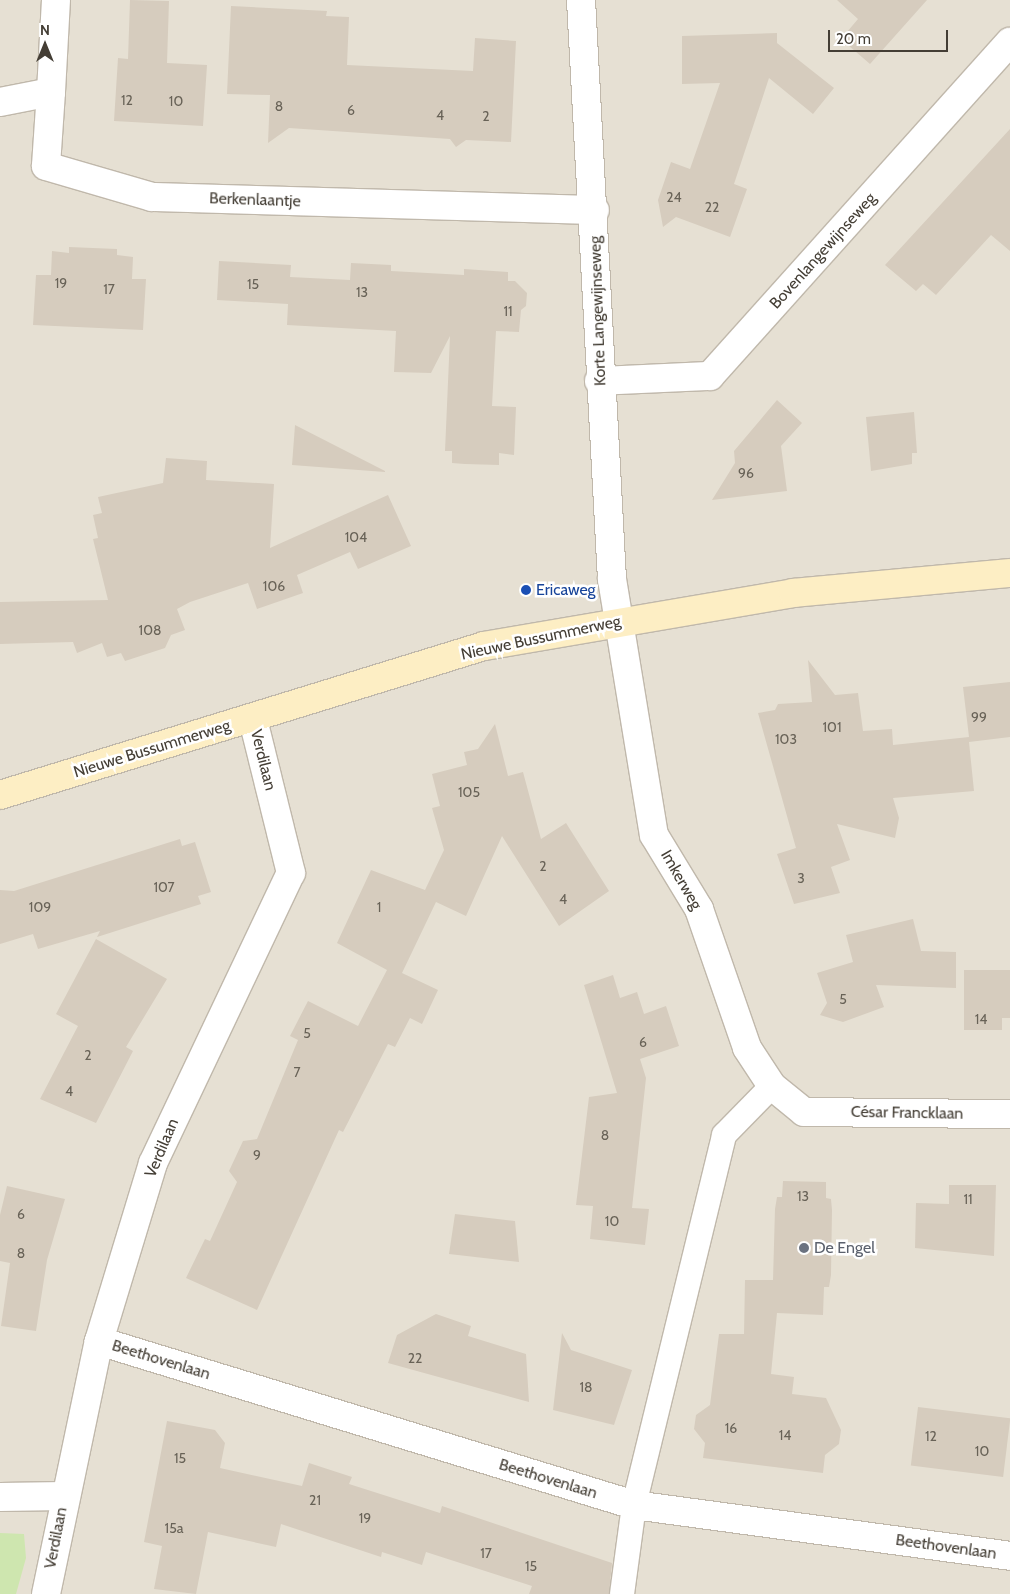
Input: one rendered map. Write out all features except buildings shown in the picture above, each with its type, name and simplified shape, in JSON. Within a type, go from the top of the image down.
[{"type":"main road","name":"Nieuwe Bussummerweg","points":[[0,795],[253,719],[484,646],[793,593],[1010,573]]},
{"type":"street","points":[[0,102],[51,92],[56,0]]},
{"type":"street","name":"Korte Langewijnseweg","points":[[581,0],[595,210],[599,381],[612,579],[618,622]]},
{"type":"street","name":"Bovenlangewijnseweg","points":[[599,381],[710,376],[1010,42]]},
{"type":"street","name":"Berkenlaantje","points":[[51,92],[46,166],[152,197],[595,210]]},
{"type":"street","name":"Imkerweg","points":[[618,622],[654,835],[699,909],[747,1048],[772,1086],[804,1112]]},
{"type":"street","name":"Verdilaan","points":[[46,1594],[64,1496],[99,1342],[153,1163],[291,873],[253,719]]},
{"type":"street","name":"César Francklaan","points":[[804,1112],[1010,1114]]},
{"type":"street","name":"Beethovenlaan","points":[[99,1342],[634,1505],[1010,1556]]},
{"type":"street","points":[[0,1497],[64,1496]]},
{"type":"lane","points":[[622,1594],[634,1505],[724,1135],[772,1086]]},
{"type":"shaded area","points":[[0,0],[1010,0],[1010,1594],[0,1594]]},
{"type":"green space","points":[[0,1533],[24,1534],[26,1558],[16,1594],[0,1594]]},
{"type":"place","name":"Ericaweg","points":[[526,590]]},
{"type":"place","name":"De Engel","points":[[804,1248]]}]
